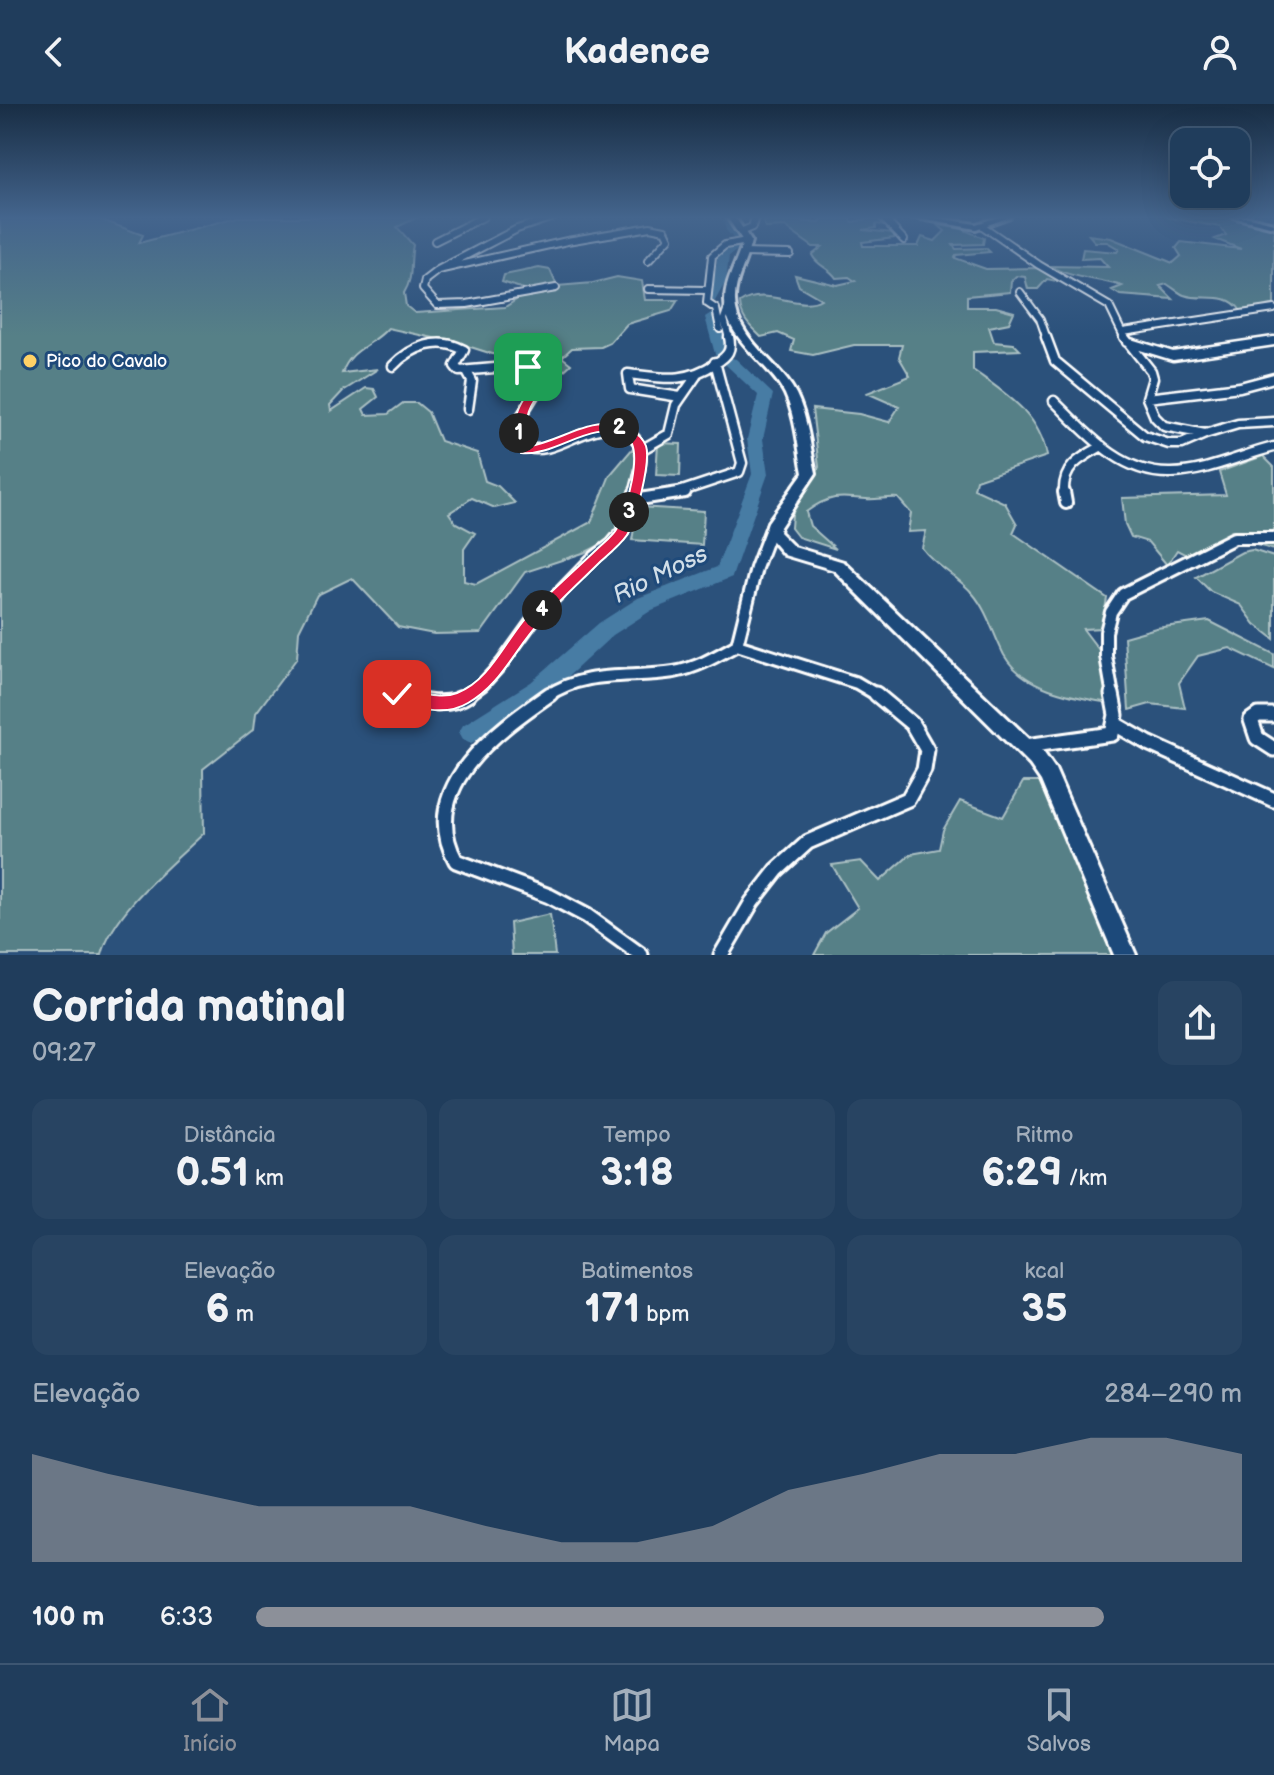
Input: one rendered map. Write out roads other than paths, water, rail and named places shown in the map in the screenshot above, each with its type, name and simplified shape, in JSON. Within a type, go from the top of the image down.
[{"type":"street","points":[[464,257],[425,280],[423,289],[437,305],[482,301],[522,291],[556,288]]},
{"type":"street","points":[[438,270],[497,257]]},
{"type":"street","points":[[648,261],[652,257]]},
{"type":"street","points":[[712,257],[707,303],[716,309],[722,335],[727,337]]},
{"type":"street","points":[[641,450],[669,434],[680,397],[696,376],[730,352],[724,319],[739,257]]},
{"type":"street","points":[[1027,257],[1109,306],[1127,342],[1151,371],[1153,378],[1147,398],[1155,417],[1164,426],[1205,434]]},
{"type":"street","points":[[648,289],[707,290]]},
{"type":"street","points":[[1020,292],[1040,319],[1055,361],[1145,436],[1169,444],[1182,444],[1238,424],[1274,422]]},
{"type":"street","points":[[641,955],[587,916],[549,896],[456,861],[445,836],[444,814],[457,780],[478,750],[560,687],[588,678],[699,667],[737,645],[756,568],[773,526],[810,473],[792,398],[785,384],[737,325],[730,302]]},
{"type":"street","points":[[1123,332],[1274,309]]},
{"type":"street","points":[[1127,342],[1173,356],[1274,341]]},
{"type":"street","points":[[379,677],[397,694],[419,701],[445,703],[462,699],[482,685],[533,620],[622,532],[633,500],[641,450],[632,435],[612,427],[597,428],[550,446],[525,450],[518,432],[523,406],[543,376],[536,369],[519,366],[467,372],[455,369],[465,354],[461,346],[453,344],[421,346],[408,352],[393,366]]},
{"type":"street","points":[[633,500],[684,493],[739,472],[743,467],[715,362]]},
{"type":"street","points":[[467,372],[472,381],[468,409]]},
{"type":"street","points":[[680,397],[630,389],[628,374],[674,379],[696,376]]},
{"type":"street","points":[[1147,398],[1240,387],[1274,378]]},
{"type":"street","points":[[1054,401],[1102,446],[1143,469],[1163,473],[1188,470],[1274,447]]},
{"type":"street","points":[[1066,503],[1062,486],[1068,470],[1082,456],[1102,446]]},
{"type":"street","points":[[1258,450],[1274,454]]},
{"type":"street","points":[[773,526],[772,533],[789,551],[839,566],[1026,746],[1048,775],[1125,955]]},
{"type":"street","points":[[1026,746],[1112,734],[1116,703],[1106,656],[1106,632],[1111,612],[1123,594],[1234,538],[1274,538]]},
{"type":"street","points":[[721,955],[752,902],[777,870],[808,842],[873,817],[908,799],[924,770],[927,750],[912,724],[885,699],[857,683],[737,645]]},
{"type":"street","points":[[1274,715],[1258,715],[1251,720],[1250,727],[1255,737],[1274,749]]},
{"type":"street","points":[[1115,724],[1148,743],[1274,800]]},
{"type":"waterway","name":"Rio Moss","points":[[709,301],[720,281],[724,257]]},
{"type":"waterway","name":"Rio Moss","points":[[711,317],[722,354]]},
{"type":"waterway","name":"Rio Moss","points":[[471,732],[539,689],[606,629],[645,604],[725,572],[760,474],[755,439],[766,394],[731,362]]},
{"type":"place","name":"Pico do Cavalo","points":[[30,361]]}]
